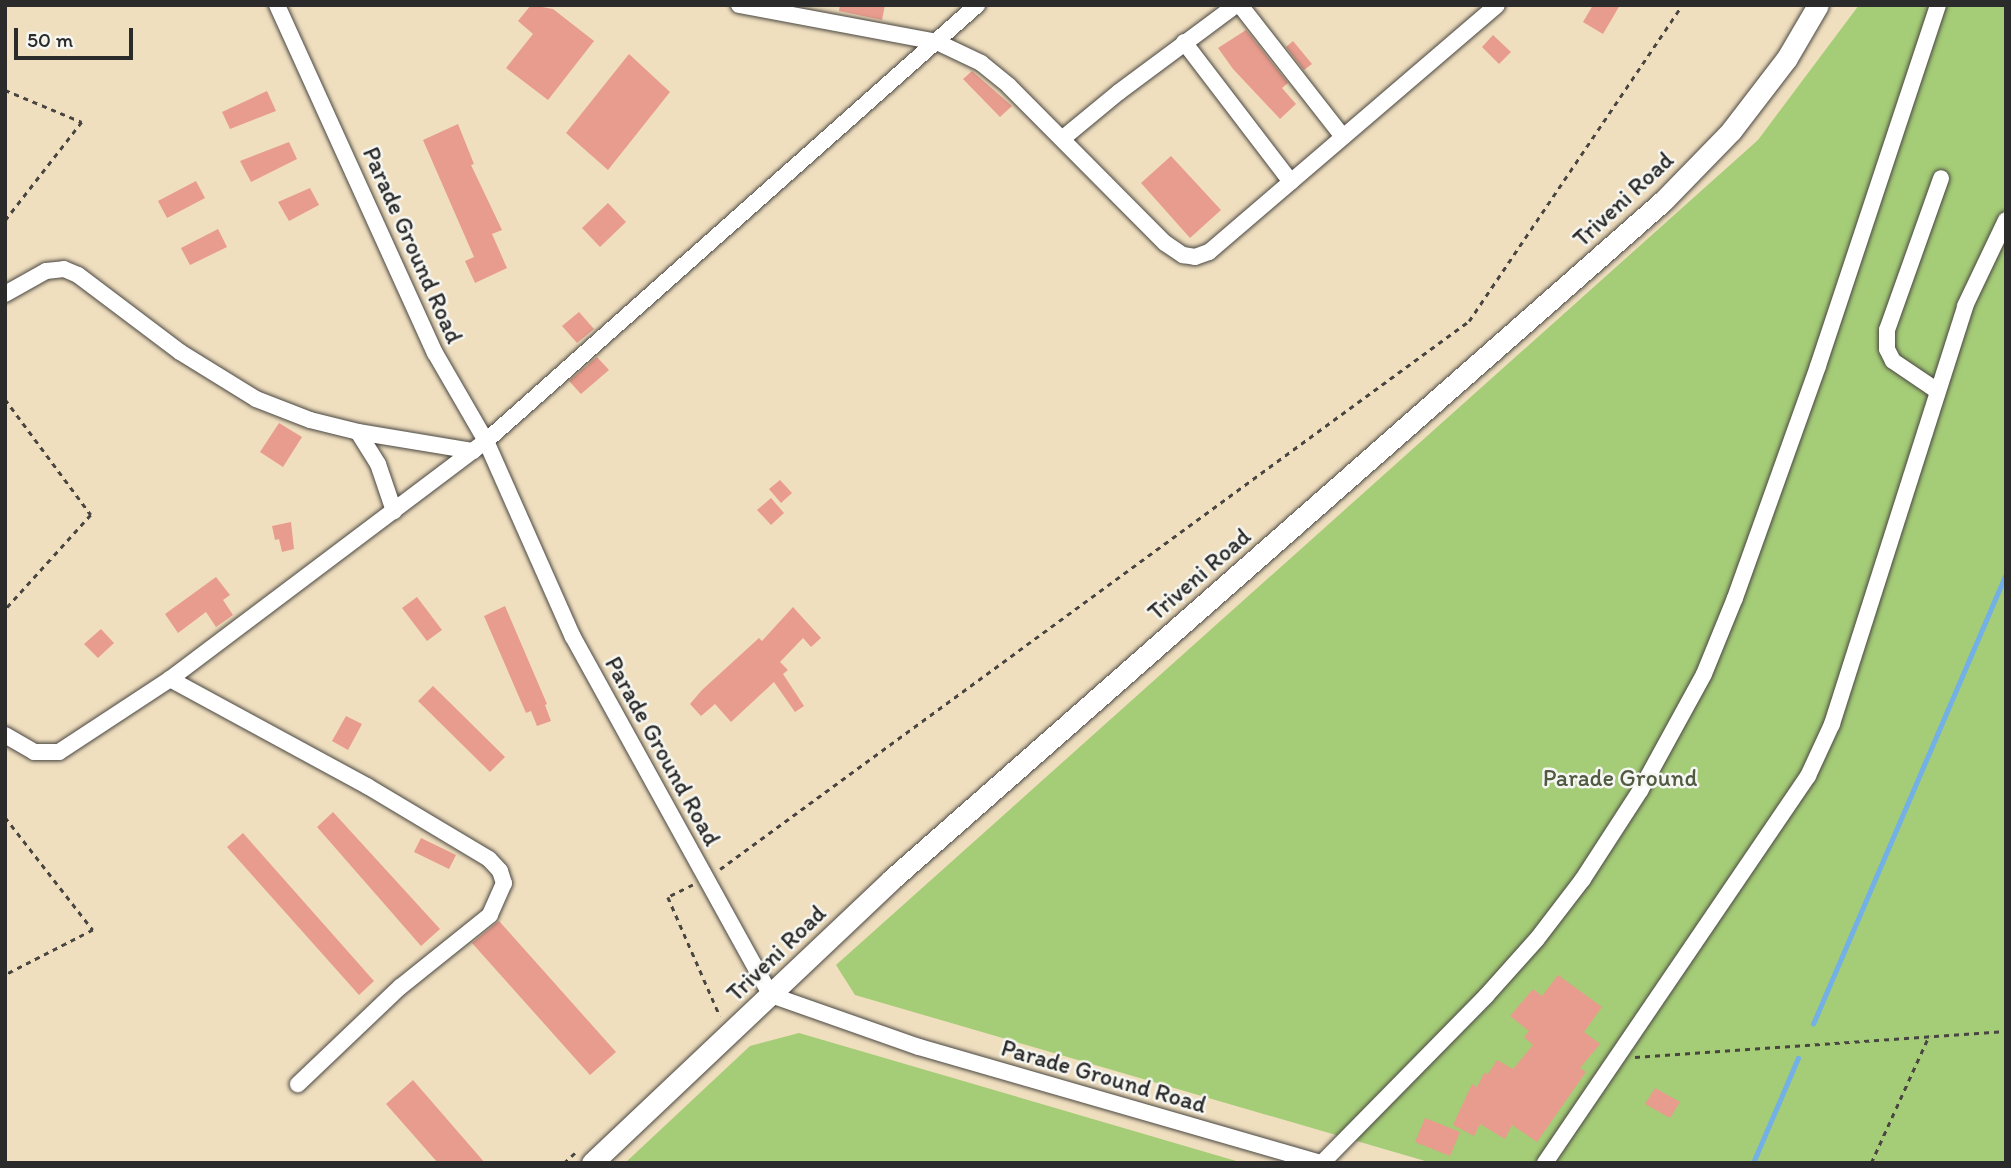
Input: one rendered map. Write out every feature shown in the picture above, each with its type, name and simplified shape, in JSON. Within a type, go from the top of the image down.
[{"type":"main road","name":"Triveni Road","points":[[588,1154],[771,995],[892,879],[1663,201],[1731,131],[1787,58],[1818,5]]},
{"type":"street","name":"Parade Ground Road","points":[[277,5],[435,353],[573,637],[771,995],[919,1047],[1321,1163]]},
{"type":"street","points":[[739,5],[937,42],[981,63],[1062,139],[1165,243],[1183,255],[1195,257],[1209,252],[1497,5]]},
{"type":"street","points":[[954,5],[959,22]]},
{"type":"street","points":[[5,735],[34,752],[59,752],[170,679],[394,511],[480,446],[977,5]]},
{"type":"street","points":[[1062,139],[1184,42],[1238,5],[1343,137]]},
{"type":"street","points":[[1321,1163],[1486,996],[1537,939],[1583,879],[1640,791],[1704,674],[1735,598],[1818,366],[1938,5]]},
{"type":"street","points":[[1184,42],[1291,182]]},
{"type":"street","points":[[1936,390],[1893,361],[1887,349],[1887,330],[1941,178]]},
{"type":"street","points":[[1545,1163],[1808,776],[1832,724],[1936,390],[1965,306],[2006,220]]},
{"type":"street","points":[[5,294],[46,271],[64,269],[78,275],[180,352],[256,399],[310,420],[358,432],[480,446]]},
{"type":"street","points":[[358,432],[377,464],[394,511]]},
{"type":"street","points":[[170,679],[367,786],[489,859],[500,871],[504,883],[501,896],[490,915],[390,996],[298,1084]]},
{"type":"path","points":[[720,1017],[668,897],[708,878],[1468,321],[1682,5]]},
{"type":"path","points":[[5,90],[82,122],[5,221]]},
{"type":"path","points":[[5,399],[91,515],[5,610]]},
{"type":"path","points":[[5,817],[93,930],[5,975]]},
{"type":"path","points":[[1618,1059],[2006,1031]]},
{"type":"path","points":[[1871,1163],[1929,1036]]},
{"type":"path","points":[[565,1163],[588,1154]]},
{"type":"green space","name":"Parade Ground","points":[[1859,5],[2006,5],[2006,1163],[1432,1163],[855,995],[836,965],[1758,140]]},
{"type":"green space","points":[[799,1033],[1243,1163],[625,1163],[750,1046]]},
{"type":"building","points":[[531,5],[553,9],[594,41],[548,100],[506,68],[533,34],[518,21]]},
{"type":"building","points":[[840,5],[885,5],[882,20],[839,11]]},
{"type":"building","points":[[1593,5],[1620,5],[1603,34],[1583,22]]},
{"type":"building","points":[[1246,30],[1288,83],[1282,88],[1296,104],[1280,119],[1233,69],[1218,48]]},
{"type":"building","points":[[1493,35],[1511,52],[1499,64],[1482,47]]},
{"type":"building","points":[[1293,41],[1312,64],[1304,70],[1286,47]]},
{"type":"building","points":[[629,54],[670,92],[608,170],[566,133]]},
{"type":"building","points":[[972,71],[1012,106],[1000,117],[963,79]]},
{"type":"building","points":[[267,91],[276,111],[230,129],[222,112]]},
{"type":"building","points":[[458,124],[474,164],[471,165],[502,230],[492,234],[507,268],[475,283],[465,261],[474,257],[423,140]]},
{"type":"building","points":[[289,142],[297,159],[251,182],[240,161]]},
{"type":"building","points":[[1171,156],[1221,210],[1190,238],[1141,183]]},
{"type":"building","points":[[196,181],[205,198],[167,218],[158,201]]},
{"type":"building","points":[[310,188],[319,205],[289,221],[278,202]]},
{"type":"building","points":[[608,203],[626,222],[600,247],[582,228]]},
{"type":"building","points":[[218,229],[227,247],[190,265],[181,248]]},
{"type":"building","points":[[579,312],[594,329],[577,343],[562,326]]},
{"type":"building","points":[[597,357],[609,370],[581,394],[569,381]]},
{"type":"building","points":[[279,423],[302,437],[283,467],[260,452]]},
{"type":"building","points":[[780,480],[792,493],[781,503],[769,489]]},
{"type":"building","points":[[771,498],[784,513],[771,525],[757,510]]},
{"type":"building","points":[[291,522],[294,549],[282,552],[279,539],[275,540],[272,526]]},
{"type":"building","points":[[216,577],[230,595],[223,600],[233,615],[216,627],[206,612],[178,633],[165,614]]},
{"type":"building","points":[[417,597],[442,630],[427,641],[402,608]]},
{"type":"building","points":[[505,606],[547,704],[545,705],[551,721],[537,726],[531,711],[526,713],[484,616]]},
{"type":"building","points":[[793,607],[821,638],[811,647],[803,638],[780,662],[788,670],[783,674],[804,706],[795,712],[774,682],[731,722],[715,704],[701,716],[690,704],[759,638],[762,641]]},
{"type":"building","points":[[101,629],[114,643],[98,658],[84,644]]},
{"type":"building","points":[[433,686],[505,757],[490,772],[418,701]]},
{"type":"building","points":[[346,716],[362,724],[348,750],[332,741]]},
{"type":"building","points":[[333,812],[440,929],[421,946],[317,827]]},
{"type":"building","points":[[243,833],[374,981],[359,995],[227,847]]},
{"type":"building","points":[[421,838],[456,855],[449,869],[414,852]]},
{"type":"building","points":[[499,921],[616,1052],[590,1075],[472,943]]},
{"type":"building","points":[[1558,975],[1602,1007],[1584,1032],[1600,1044],[1580,1068],[1586,1072],[1537,1142],[1512,1125],[1505,1139],[1480,1124],[1474,1136],[1453,1125],[1472,1084],[1477,1087],[1484,1073],[1488,1074],[1497,1060],[1513,1069],[1533,1045],[1524,1037],[1529,1031],[1510,1016],[1533,989],[1542,996]]},
{"type":"building","points":[[413,1080],[485,1163],[438,1163],[386,1104]]},
{"type":"building","points":[[1655,1088],[1680,1102],[1670,1118],[1645,1104]]},
{"type":"building","points":[[1425,1118],[1460,1132],[1450,1156],[1415,1142]]},
{"type":"waterway","points":[[1813,1024],[2006,574]]},
{"type":"waterway","points":[[1753,1163],[1798,1058]]}]
